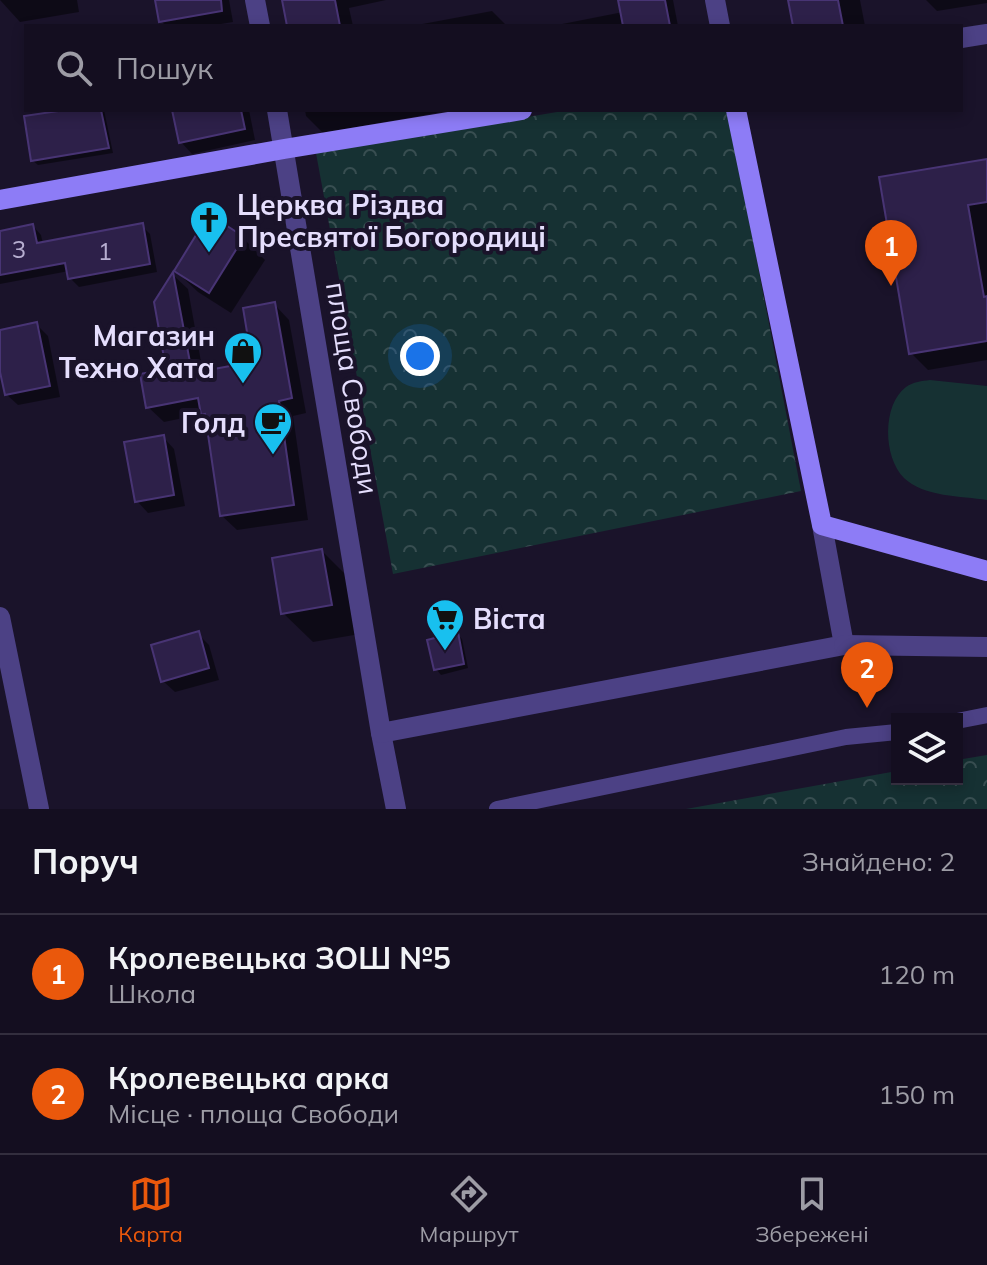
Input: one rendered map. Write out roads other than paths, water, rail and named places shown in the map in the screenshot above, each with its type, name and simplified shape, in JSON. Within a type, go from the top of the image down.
[{"type":"main road","points":[[0,200],[510,112]]},
{"type":"main road","points":[[736,112],[822,525],[987,571]]},
{"type":"street","points":[[255,0],[260,24]]},
{"type":"street","points":[[715,0],[720,24]]},
{"type":"street","points":[[963,38],[987,34]]},
{"type":"street","name":"площа Свободи","points":[[277,112],[396,809]]},
{"type":"street","points":[[822,525],[844,645]]},
{"type":"street","points":[[0,617],[39,809]]},
{"type":"street","points":[[381,733],[844,645],[987,647]]},
{"type":"street","points":[[963,720],[987,715]]},
{"type":"street","points":[[497,809],[846,737],[891,733]]},
{"type":"place","name":"Церква Різдва Пресвятої Богородиці","points":[[209,254]]},
{"type":"place","name":"Кролевецька ЗОШ №5","points":[[891,286]]},
{"type":"place","name":"Магазин Техно Хата","points":[[243,385]]},
{"type":"place","name":"Голд","points":[[273,456]]},
{"type":"place","name":"Віста","points":[[445,652]]},
{"type":"place","name":"Кролевецька арка","points":[[867,708]]}]
